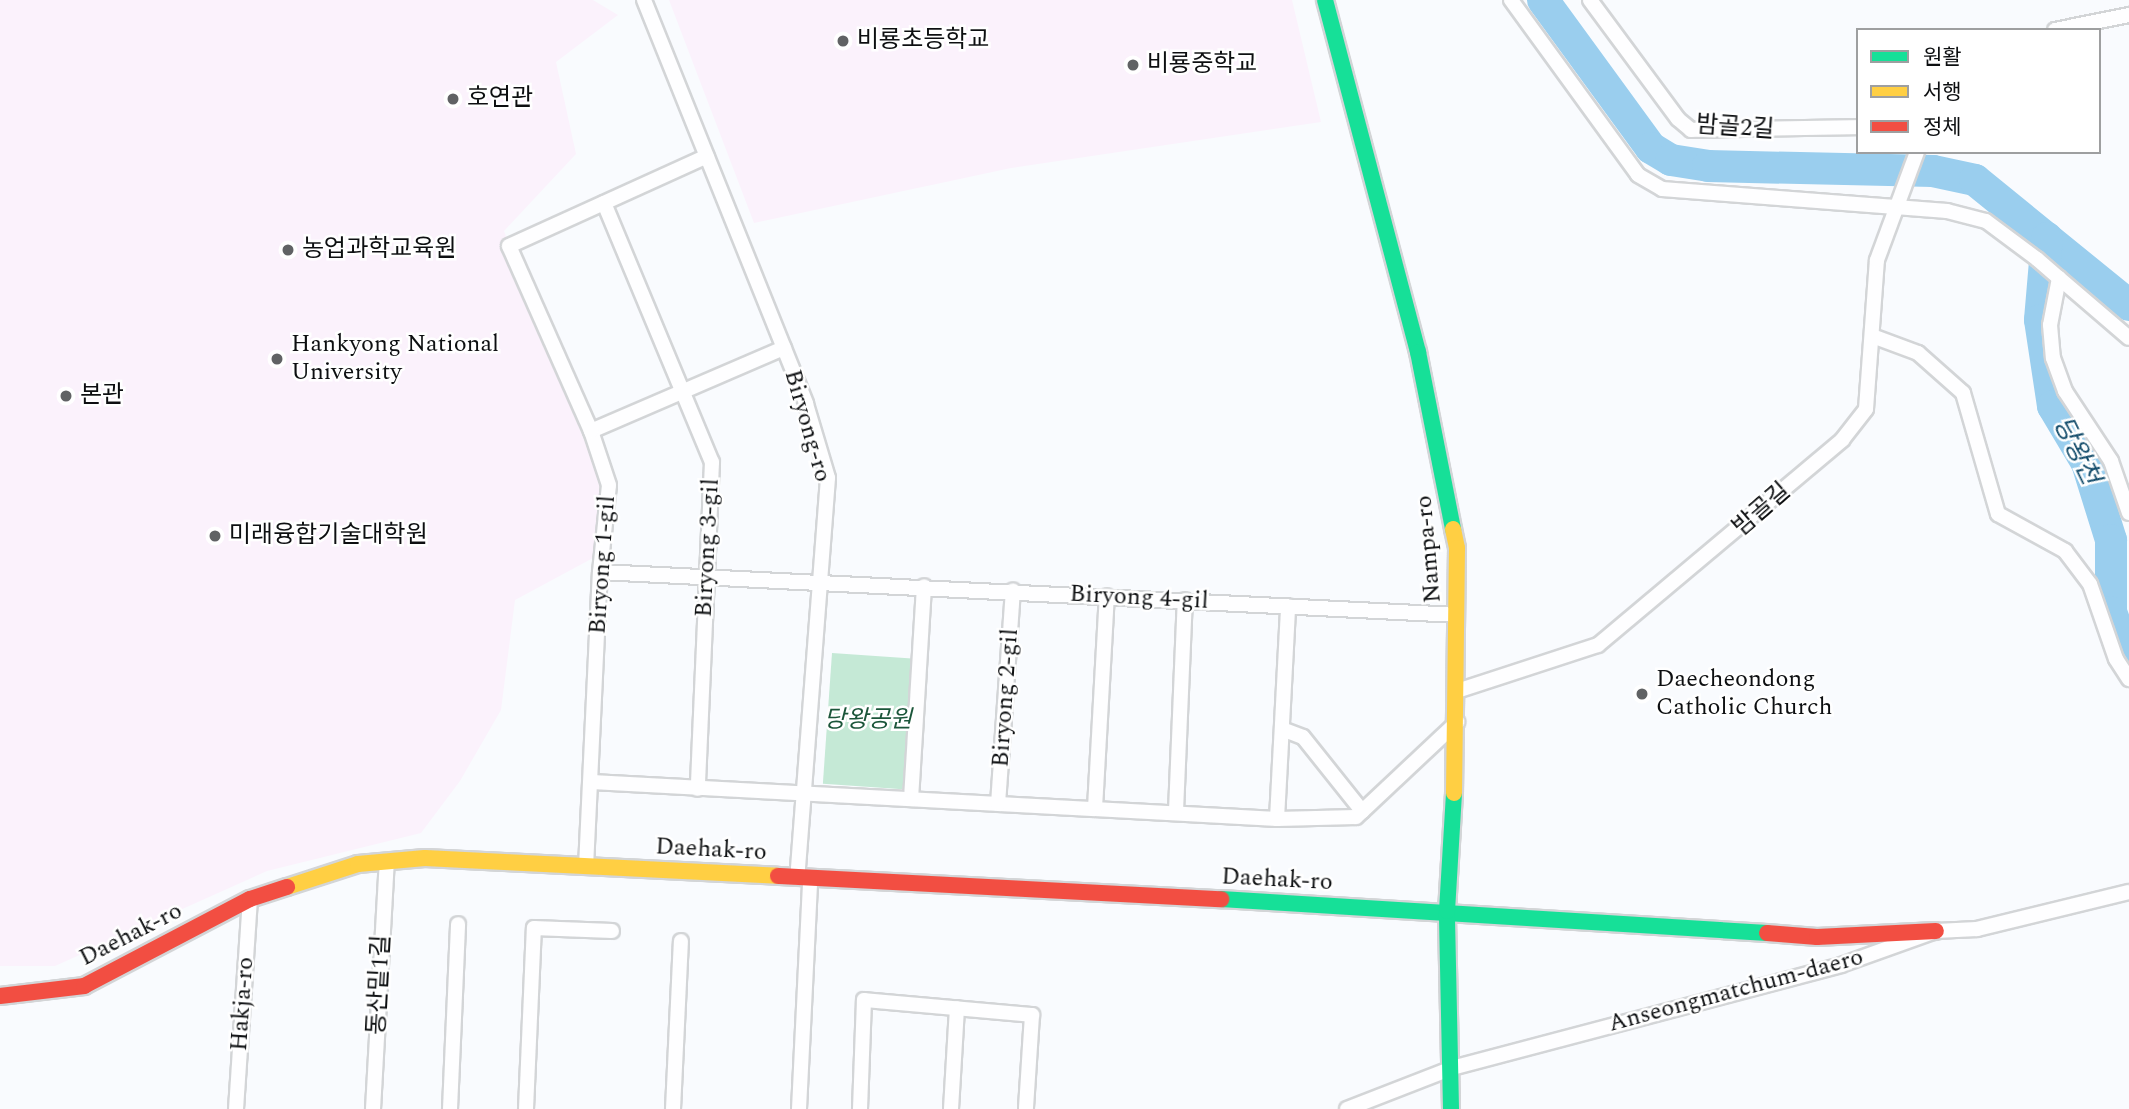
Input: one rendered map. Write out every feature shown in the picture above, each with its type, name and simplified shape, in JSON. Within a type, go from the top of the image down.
[{"type":"street","name":"Biryong-ro","points":[[644,0],[784,348],[828,478],[805,792],[799,1109]]},
{"type":"street","name":"Nampa-ro","points":[[1325,0],[1443,459],[1457,548],[1457,722],[1447,911],[1451,1109]]},
{"type":"street","points":[[1511,0],[1638,175],[1662,189],[1896,203],[1986,220],[2037,259],[2129,338]]},
{"type":"street","name":"밤골2길","points":[[1590,0],[1678,119],[1691,130],[1856,128]]},
{"type":"street","points":[[2065,28],[2129,15]]},
{"type":"street","name":"밤골길","points":[[1457,691],[1598,645],[1842,440],[1866,409],[1875,338],[1877,261],[1916,154]]},
{"type":"street","name":"Biryong 1-gil","points":[[586,867],[600,572],[609,485],[591,431],[509,246],[707,156]]},
{"type":"street","name":"Biryong 3-gil","points":[[604,202],[712,461],[698,789]]},
{"type":"street","points":[[2056,276],[2050,325],[2053,358],[2065,391],[2111,461],[2129,513]]},
{"type":"street","points":[[1875,338],[1918,353],[1963,393],[1998,514],[2065,551],[2090,584],[2116,659],[2129,679]]},
{"type":"street","points":[[591,431],[784,348]]},
{"type":"street","name":"Biryong 4-gil","points":[[600,572],[924,586],[1457,615]]},
{"type":"street","points":[[911,799],[924,586]]},
{"type":"street","name":"Biryong 2-gil","points":[[998,804],[1013,591]]},
{"type":"street","points":[[1095,808],[1107,596]]},
{"type":"street","points":[[1176,811],[1185,600]]},
{"type":"street","points":[[1277,819],[1288,606]]},
{"type":"street","points":[[1282,729],[1303,737],[1362,811],[1457,722]]},
{"type":"street","points":[[592,782],[805,792]]},
{"type":"street","name":"Biryong 2-gil","points":[[805,792],[998,804],[1176,811],[1277,819],[1356,817],[1362,811]]},
{"type":"street","name":"Daehak-ro","points":[[0,996],[84,986],[250,899],[358,864],[425,858],[1447,911],[1817,937],[1936,931]]},
{"type":"street","name":"동산밑1길","points":[[373,1109],[387,861]]},
{"type":"street","name":"Anseongmatchum-daero","points":[[1347,1109],[1452,1068],[1842,965],[1936,931],[1977,929],[2129,892]]},
{"type":"street","name":"Hakja-ro","points":[[236,1109],[250,899]]},
{"type":"street","points":[[450,1109],[458,924]]},
{"type":"street","points":[[526,1109],[534,928],[612,931]]},
{"type":"street","points":[[673,1109],[681,941]]},
{"type":"street","points":[[860,1109],[864,1000],[1032,1015],[1026,1109]]},
{"type":"street","points":[[951,1109],[957,1008]]},
{"type":"shaded area","name":"Hankyong National University","points":[[0,0],[593,0],[618,15],[556,62],[576,154],[504,231],[602,487],[593,558],[515,600],[501,710],[460,781],[421,833],[267,871],[55,966],[0,966]]},
{"type":"shaded area","points":[[669,0],[1292,0],[1321,122],[1011,168],[754,223]]},
{"type":"green space","name":"당왕공원","points":[[832,653],[912,659],[903,789],[823,784]]},
{"type":"waterway","points":[[1543,0],[1651,148],[1671,160],[1708,166],[1933,171],[1975,180],[2129,305]]},
{"type":"waterway","name":"당왕천","points":[[2047,238],[2040,320],[2053,406],[2087,463],[2111,540],[2111,612],[2129,661]]},
{"type":"traffic: fast","points":[[1325,0],[1418,352],[1453,529]]},
{"type":"traffic: fast","points":[[1451,1109],[1447,911],[1454,793]]},
{"type":"traffic: fast","points":[[1221,899],[1767,933]]},
{"type":"traffic: slow","points":[[1453,529],[1457,548],[1454,793]]},
{"type":"traffic: slow","points":[[287,887],[358,864],[425,858],[778,876]]},
{"type":"traffic: jam","points":[[778,876],[1221,899]]},
{"type":"traffic: jam","points":[[0,996],[84,986],[250,899],[287,887]]},
{"type":"traffic: jam","points":[[1767,933],[1817,937],[1936,931]]},
{"type":"place","name":"비룡초등학교","points":[[843,41]]},
{"type":"place","name":"비룡중학교","points":[[1133,65]]},
{"type":"place","name":"호연관","points":[[453,99]]},
{"type":"place","name":"농업과학교육원","points":[[288,250]]},
{"type":"place","name":"Hankyong National University","points":[[277,359]]},
{"type":"place","name":"본관","points":[[66,396]]},
{"type":"place","name":"미래융합기술대학원","points":[[215,536]]},
{"type":"place","name":"Daecheondong Catholic Church","points":[[1642,694]]}]
